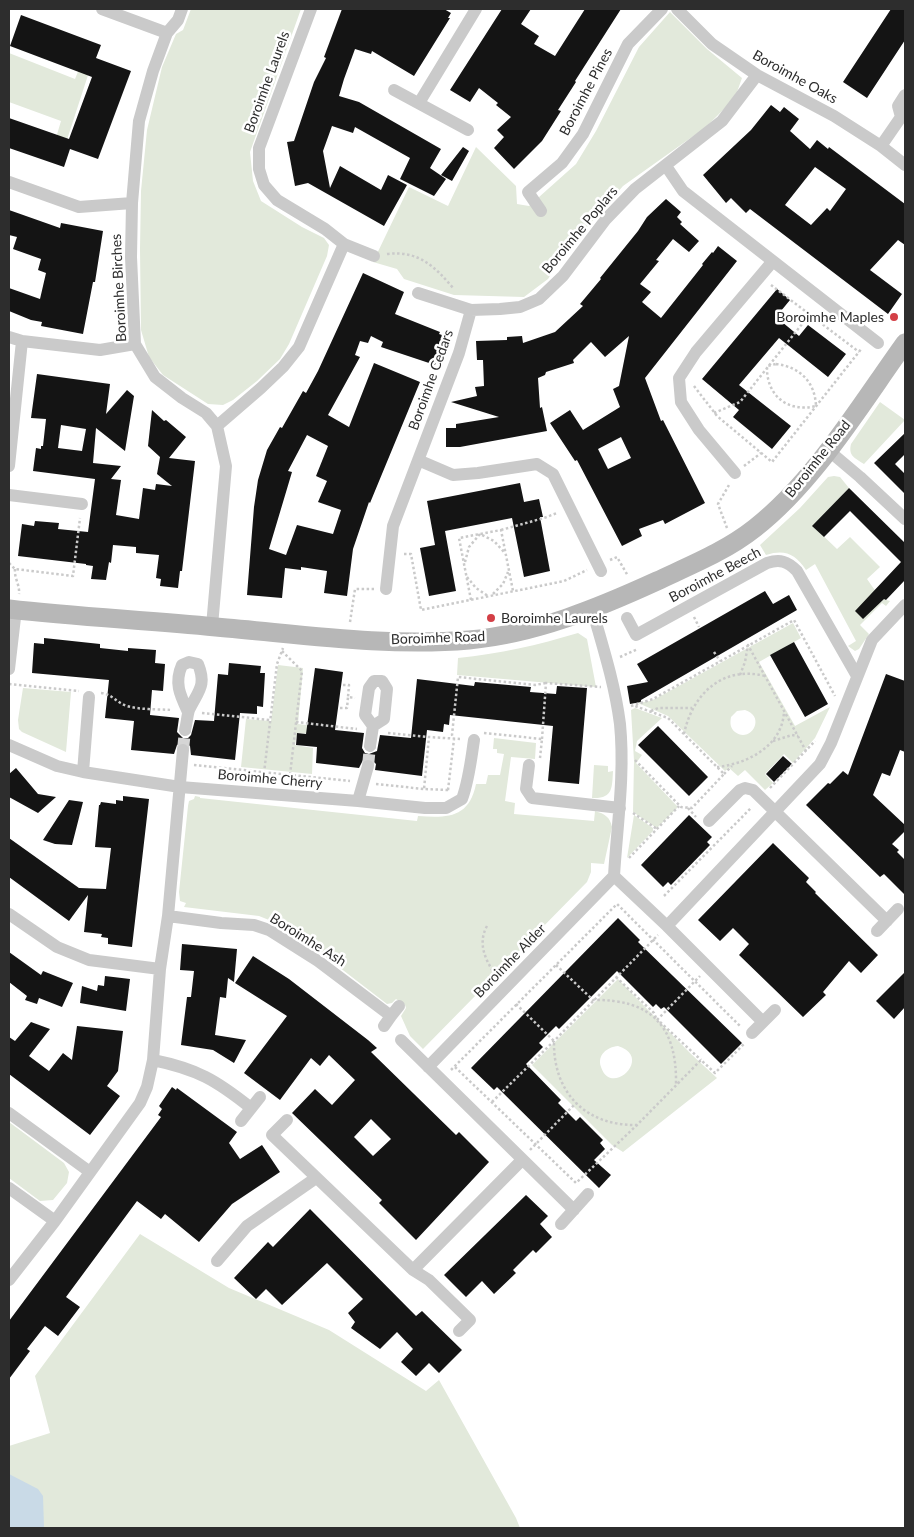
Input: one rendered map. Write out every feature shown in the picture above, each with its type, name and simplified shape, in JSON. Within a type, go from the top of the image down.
[{"type":"street","points":[[102,9],[167,33]]},
{"type":"street","name":"Boroimhe Birches","points":[[182,9],[178,20],[167,33],[153,71],[140,121],[132,203],[131,257],[135,344],[155,377],[182,398],[206,413],[217,426]]},
{"type":"street","name":"Boroimhe Laurels","points":[[310,9],[259,148],[259,169],[264,185],[276,200],[325,229],[344,244],[374,256]]},
{"type":"street","points":[[419,103],[475,9]]},
{"type":"street","name":"Boroimhe Pines","points":[[540,211],[528,192],[562,163],[583,134],[628,44],[662,9]]},
{"type":"street","name":"Boroimhe Oaks","points":[[677,9],[712,44],[756,75],[834,116],[881,146],[905,165]]},
{"type":"street","name":"Boroimhe Poplars","points":[[418,293],[471,310],[520,307],[539,299],[563,276],[606,220],[635,188],[722,121],[756,75]]},
{"type":"street","points":[[394,90],[468,130]]},
{"type":"street","points":[[881,146],[903,118],[898,106],[905,95]]},
{"type":"street","points":[[666,166],[683,191],[875,340]]},
{"type":"street","points":[[9,182],[80,206],[132,203]]},
{"type":"street","points":[[212,626],[226,466],[217,426],[283,367],[299,347],[344,244]]},
{"type":"street","points":[[735,473],[699,430],[681,402],[679,378],[696,352],[773,261]]},
{"type":"street","name":"Boroimhe Cedars","points":[[386,589],[393,526],[456,362],[471,310]]},
{"type":"street","points":[[9,337],[22,341],[100,350],[135,344]]},
{"type":"street","points":[[9,466],[22,341]]},
{"type":"street","name":"Boroimhe Road","points":[[12,609],[347,638],[428,642],[471,640],[564,620],[636,591],[718,552],[755,528],[804,481],[905,343]]},
{"type":"street","points":[[828,450],[905,519]]},
{"type":"street","points":[[418,460],[453,475],[537,464],[553,474],[600,568]]},
{"type":"street","points":[[9,495],[82,504]]},
{"type":"street","name":"Boroimhe Beech","points":[[627,618],[636,635],[766,563],[778,560],[789,563],[796,571],[857,676]]},
{"type":"street","points":[[667,926],[820,764],[831,742],[872,640],[905,605]]},
{"type":"street","points":[[9,669],[12,609]]},
{"type":"street","points":[[592,609],[613,684],[620,724],[620,808],[614,876],[763,1022]]},
{"type":"street","points":[[83,772],[89,697]]},
{"type":"street","points":[[186,730],[191,712]]},
{"type":"street","points":[[370,746],[373,726]]},
{"type":"street","points":[[463,796],[468,783],[472,740]]},
{"type":"street","name":"Boroimhe Cherry","points":[[9,745],[57,766],[83,772],[180,787],[446,808],[462,799],[463,796]]},
{"type":"street","points":[[9,1280],[55,1221],[140,1102],[147,1087],[153,1060],[160,969],[168,916],[182,750]]},
{"type":"street","points":[[529,765],[526,789],[532,798],[620,808]]},
{"type":"street","points":[[358,801],[368,766]]},
{"type":"street","points":[[710,821],[740,790],[745,788],[753,790],[887,921]]},
{"type":"street","name":"Boroimhe Alder","points":[[428,1067],[614,876]]},
{"type":"street","points":[[877,932],[898,909]]},
{"type":"street","points":[[9,914],[56,948],[89,960],[160,969]]},
{"type":"street","name":"Boroimhe Ash","points":[[168,916],[254,925],[268,930],[318,961],[387,1021],[399,1006]]},
{"type":"street","points":[[747,1035],[775,1010]]},
{"type":"street","points":[[401,1040],[574,1210]]},
{"type":"street","points":[[153,1060],[200,1073],[251,1108]]},
{"type":"street","points":[[241,1121],[260,1097]]},
{"type":"street","points":[[9,1113],[90,1172]]},
{"type":"street","points":[[287,1120],[272,1135],[413,1270],[429,1280],[470,1320],[459,1331]]},
{"type":"street","points":[[413,1270],[522,1160]]},
{"type":"street","points":[[217,1261],[247,1226],[316,1178]]},
{"type":"street","points":[[9,1188],[55,1221]]},
{"type":"street","points":[[561,1224],[588,1194]]},
{"type":"path","points":[[374,256],[395,253],[427,261],[442,275],[471,310]]},
{"type":"path","points":[[764,289],[772,284],[859,352]]},
{"type":"path","points":[[714,413],[740,402],[766,366],[810,314]]},
{"type":"path","points":[[690,380],[714,413],[772,462],[859,352],[875,340]]},
{"type":"path","points":[[766,366],[785,365],[802,373],[813,388],[816,406]]},
{"type":"path","points":[[766,366],[768,381],[775,395],[781,400],[794,407],[809,408],[816,406]]},
{"type":"path","points":[[734,542],[718,504],[735,473],[761,453]]},
{"type":"path","points":[[9,564],[15,569],[73,576],[82,504]]},
{"type":"path","points":[[471,600],[459,538],[501,530],[544,518],[569,508]]},
{"type":"path","points":[[501,530],[513,591]]},
{"type":"path","points":[[480,534],[494,541],[506,553]]},
{"type":"path","points":[[464,566],[469,547],[480,534]]},
{"type":"path","points":[[390,552],[411,554],[421,610],[564,581],[600,568],[617,557],[636,591]]},
{"type":"path","points":[[12,609],[20,589],[14,574],[15,569]]},
{"type":"path","points":[[492,595],[503,584],[508,570]]},
{"type":"path","points":[[466,576],[476,588],[488,596]]},
{"type":"path","points":[[347,638],[355,589],[386,589]]},
{"type":"path","points":[[629,709],[628,706],[653,699],[794,620],[836,699]]},
{"type":"path","points":[[740,675],[748,645]]},
{"type":"path","points":[[748,645],[806,751]]},
{"type":"path","points":[[616,650],[618,658]]},
{"type":"path","points":[[282,651],[302,671],[290,775]]},
{"type":"path","points":[[714,652],[720,661]]},
{"type":"path","points":[[684,734],[686,722],[692,708],[704,692],[713,685],[740,675],[756,674],[765,676]]},
{"type":"path","points":[[448,790],[458,677],[535,685],[546,683],[597,688],[613,684]]},
{"type":"path","points":[[529,765],[540,766],[546,683]]},
{"type":"path","points":[[343,685],[349,686],[349,693]]},
{"type":"path","points":[[340,708],[347,708],[348,697]]},
{"type":"path","points":[[633,706],[668,718],[724,774]]},
{"type":"path","points":[[651,711],[658,708],[692,708]]},
{"type":"path","points":[[716,767],[733,765],[749,760],[759,754],[772,741],[780,727],[784,716],[784,709]]},
{"type":"path","points":[[191,712],[270,720]]},
{"type":"path","points":[[296,722],[360,729]]},
{"type":"path","points":[[387,732],[429,738],[472,740],[468,731],[542,739]]},
{"type":"path","points":[[772,741],[782,737],[798,736]]},
{"type":"path","points":[[424,789],[429,738]]},
{"type":"path","points":[[664,896],[816,740]]},
{"type":"path","points":[[632,767],[632,758],[680,806],[692,808],[733,765]]},
{"type":"path","points":[[182,764],[448,790],[463,796]]},
{"type":"path","points":[[626,854],[624,862],[680,806]]},
{"type":"path","points":[[630,820],[632,812],[657,829]]},
{"type":"path","points":[[442,1080],[516,1004],[556,964],[617,904],[747,1035],[715,1073],[664,1024],[628,1002],[593,1000],[556,964]]},
{"type":"path","points":[[487,926],[482,940],[484,952],[489,966],[496,976]]},
{"type":"path","points":[[492,1102],[667,926]]},
{"type":"path","points":[[657,1020],[708,967]]},
{"type":"path","points":[[616,977],[654,1013],[657,1020],[666,1030],[673,1050],[676,1085]]},
{"type":"path","points":[[516,1004],[554,1041],[558,1076],[576,1103],[599,1119],[624,1125],[637,1125]]},
{"type":"path","points":[[455,1067],[576,1183],[701,1060]]},
{"type":"path","points":[[522,1160],[576,1103]]},
{"type":"shaded area","points":[[191,9],[301,9],[250,152],[253,181],[261,201],[302,227],[324,238],[329,245],[327,256],[289,344],[280,359],[257,381],[233,400],[223,405],[208,404],[163,375],[149,357],[141,330],[141,191],[147,130],[162,67],[176,34],[183,30]]},
{"type":"shaded area","points":[[670,12],[707,49],[742,78],[737,92],[727,106],[706,127],[623,186],[568,249],[548,279],[524,297],[454,295],[404,279],[397,269],[373,262],[409,187],[448,206],[476,147],[516,186],[517,204],[529,206],[576,164],[596,131],[639,47]]},
{"type":"shaded area","points":[[86,52],[90,69],[63,152],[53,148],[61,121],[9,102],[9,53],[75,79]]},
{"type":"shaded area","points":[[880,402],[905,420],[864,464],[851,454],[851,444]]},
{"type":"shaded area","points":[[828,477],[840,477],[849,488],[813,526],[837,549],[850,537],[880,567],[867,579],[880,596],[890,601],[886,606],[882,603],[860,625],[869,634],[859,649],[855,651],[848,646],[856,641],[815,564],[806,570],[798,560],[789,554],[773,553],[766,555],[760,545],[800,508]]},
{"type":"shaded area","points":[[793,623],[801,638],[759,662],[795,726],[830,707],[815,738],[793,763],[784,754],[765,774],[773,783],[765,790],[745,770],[738,776],[729,768],[725,771],[668,716],[638,703],[657,698]],"holes":[[[745,710],[752,713],[755,723],[751,732],[746,735],[735,732],[731,725],[731,717],[737,711]]]},
{"type":"shaded area","points":[[578,633],[587,639],[596,687],[457,675],[458,658],[518,648]]},
{"type":"shaded area","points":[[278,665],[303,668],[298,724],[314,726],[313,734],[297,733],[295,745],[313,748],[312,774],[241,767],[246,719],[271,721]]},
{"type":"shaded area","points":[[23,688],[71,692],[66,752],[19,729],[18,720]]},
{"type":"shaded area","points":[[635,708],[662,718],[637,741],[635,751],[642,755],[636,763],[677,806],[658,827],[655,827],[633,812],[634,761],[631,710]]},
{"type":"shaded area","points":[[494,738],[536,743],[535,759],[511,757],[505,801],[515,803],[514,814],[594,821],[595,811],[604,815],[610,821],[612,827],[604,864],[591,863],[591,872],[587,882],[423,1049],[410,1036],[401,1016],[406,1008],[405,1005],[396,999],[392,1003],[387,1004],[322,954],[269,920],[259,916],[184,907],[186,903],[180,901],[179,892],[188,806],[189,801],[194,799],[195,796],[417,821],[418,816],[448,816],[456,814],[468,804],[476,784],[486,784],[488,775],[500,775],[504,754],[497,753],[497,749],[493,749]]},
{"type":"shaded area","points":[[594,765],[608,766],[608,772],[613,771],[610,791],[604,797],[592,798]]},
{"type":"shaded area","points":[[634,815],[653,828],[653,831],[627,858]]},
{"type":"shaded area","points":[[618,979],[717,1078],[623,1152],[612,1145],[532,1065]],"holes":[[[618,1046],[628,1051],[632,1058],[631,1066],[627,1072],[620,1077],[613,1078],[606,1075],[600,1063],[604,1052]]]},
{"type":"shaded area","points":[[9,1122],[64,1163],[69,1172],[67,1183],[53,1200],[40,1201],[9,1178]]},
{"type":"shaded area","points":[[140,1234],[229,1288],[329,1330],[426,1391],[439,1380],[520,1528],[9,1528],[9,1446],[50,1433],[35,1376]]},
{"type":"water","points":[[9,1474],[38,1489],[43,1496],[44,1528],[9,1528]]},
{"type":"building","points":[[342,9],[444,9],[451,13],[448,18],[450,18],[414,76],[372,51],[371,54],[355,49],[344,79],[339,96],[359,102],[441,149],[430,168],[446,179],[434,196],[400,179],[410,158],[355,127],[353,133],[332,126],[323,151],[330,188],[340,166],[381,190],[388,175],[407,185],[384,226],[308,183],[295,186],[287,142],[294,141],[314,82],[326,58],[324,57]]},
{"type":"building","points":[[502,9],[531,9],[521,24],[539,36],[534,44],[555,56],[585,9],[621,9],[575,81],[558,110],[561,111],[542,141],[514,169],[494,148],[504,137],[497,130],[511,117],[496,105],[498,103],[479,88],[470,102],[450,90]]},
{"type":"building","points":[[891,9],[905,9],[905,40],[867,98],[843,82]]},
{"type":"building","points":[[21,15],[101,45],[96,58],[131,71],[98,159],[70,149],[64,167],[9,148],[9,118],[69,139],[92,77],[10,46]]},
{"type":"building","points":[[771,105],[780,112],[784,107],[799,119],[790,131],[810,149],[817,140],[905,204],[905,245],[898,240],[870,270],[902,294],[888,314],[750,209],[746,213],[731,198],[726,203],[703,175],[751,130]],"holes":[[[815,167],[846,189],[830,211],[827,208],[811,225],[785,205]]]},
{"type":"building","points":[[463,147],[469,151],[452,181],[441,175]]},
{"type":"building","points":[[666,199],[681,212],[677,217],[682,222],[680,224],[699,241],[689,252],[673,239],[656,260],[659,261],[640,284],[651,292],[642,302],[661,318],[718,246],[737,261],[645,378],[661,421],[663,420],[705,503],[665,524],[663,520],[639,529],[642,536],[622,546],[577,460],[575,461],[550,423],[570,410],[583,430],[620,407],[613,389],[619,386],[629,336],[605,357],[591,342],[573,360],[574,363],[546,372],[545,375],[538,378],[540,408],[542,407],[547,431],[460,447],[446,447],[446,428],[456,428],[456,424],[499,417],[451,402],[477,396],[475,387],[484,386],[483,360],[477,360],[476,341],[507,340],[507,337],[522,336],[523,343],[555,332],[583,306],[580,304],[647,217]],"holes":[[[621,437],[631,458],[608,469],[598,449]]]},
{"type":"building","points":[[9,210],[60,228],[61,223],[103,231],[95,282],[93,282],[83,334],[41,326],[42,322],[31,320],[9,311],[9,288],[40,299],[46,273],[38,270],[41,259],[13,249],[17,237],[9,235]]},
{"type":"building","points":[[363,273],[404,292],[395,314],[440,332],[439,334],[445,336],[435,365],[381,347],[383,342],[371,336],[368,343],[360,341],[355,355],[360,357],[328,415],[349,427],[374,363],[420,382],[369,502],[353,549],[347,596],[324,593],[327,571],[301,567],[301,570],[285,568],[282,598],[247,595],[254,507],[258,480],[267,450],[303,391],[306,393]],"holes":[[[307,435],[328,446],[316,476],[327,481],[318,502],[341,510],[333,534],[297,525],[286,555],[269,549],[292,472],[288,471]]]},
{"type":"building","points":[[777,289],[790,300],[776,317],[799,336],[808,325],[846,354],[828,377],[779,338],[739,385],[791,426],[772,449],[733,417],[739,410],[702,379]]},
{"type":"building","points":[[37,374],[110,384],[106,414],[127,390],[134,396],[125,451],[96,428],[93,463],[121,466],[111,479],[121,480],[116,515],[139,519],[143,488],[155,490],[156,484],[172,486],[157,474],[160,457],[148,446],[152,410],[186,437],[169,458],[195,461],[182,571],[180,571],[178,588],[160,586],[161,579],[156,578],[159,555],[136,553],[136,547],[113,545],[111,563],[109,562],[106,580],[91,579],[93,566],[86,564],[18,556],[22,524],[34,526],[35,521],[59,523],[58,529],[88,532],[95,479],[33,471],[36,448],[41,449],[41,446],[43,446],[46,419],[31,418]],"holes":[[[61,425],[86,429],[82,451],[58,448]]]},
{"type":"building","points":[[905,433],[905,454],[895,464],[905,474],[905,494],[874,463]]},
{"type":"building","points":[[520,483],[524,502],[539,499],[543,517],[540,517],[550,571],[524,577],[512,518],[445,531],[456,591],[429,596],[420,548],[435,545],[427,501]]},
{"type":"building","points":[[849,488],[905,543],[905,580],[886,600],[884,599],[863,619],[855,611],[901,562],[850,511],[824,537],[812,526]]},
{"type":"building","points":[[765,591],[773,604],[789,595],[797,610],[641,700],[641,702],[630,704],[627,686],[648,682],[637,664]]},
{"type":"building","points":[[44,638],[100,644],[100,648],[128,651],[128,648],[156,650],[155,663],[165,664],[163,691],[152,690],[150,715],[179,718],[177,732],[183,738],[188,738],[191,735],[195,720],[214,721],[218,674],[228,675],[229,663],[261,666],[260,673],[265,673],[263,707],[257,706],[257,714],[240,713],[235,760],[191,755],[190,746],[184,742],[177,745],[174,754],[131,750],[134,721],[105,718],[109,680],[32,673],[34,643],[44,644]]},
{"type":"building","points":[[794,642],[828,704],[805,717],[770,655]]},
{"type":"building","points":[[315,668],[343,672],[335,730],[364,733],[362,748],[365,753],[369,754],[377,751],[380,735],[411,738],[417,679],[474,686],[475,682],[531,687],[530,692],[556,694],[557,686],[587,688],[579,784],[548,781],[553,726],[450,715],[449,725],[444,724],[443,732],[427,730],[422,776],[375,770],[376,764],[370,758],[363,760],[359,768],[316,763],[317,747],[296,745],[297,733],[306,734]]},
{"type":"building","points":[[886,674],[905,681],[905,752],[900,750],[890,776],[882,773],[873,795],[905,825],[905,831],[892,844],[899,850],[897,852],[905,860],[905,895],[884,874],[880,877],[806,805],[843,771],[848,775]]},
{"type":"building","points":[[658,726],[708,777],[689,796],[638,745]]},
{"type":"building","points":[[783,756],[792,764],[774,782],[766,774]]},
{"type":"building","points":[[16,768],[38,794],[56,797],[38,813],[9,797],[9,774]]},
{"type":"building","points":[[123,796],[149,799],[132,947],[108,944],[108,938],[101,937],[102,934],[84,932],[88,895],[69,921],[9,877],[9,838],[79,888],[106,889],[111,848],[95,847],[99,805],[101,802],[116,804],[116,800],[123,801]]},
{"type":"building","points":[[69,800],[83,802],[72,845],[55,844],[43,840]]},
{"type":"building","points":[[689,815],[712,837],[707,842],[710,845],[671,885],[668,882],[663,887],[641,865]]},
{"type":"building","points":[[773,843],[809,878],[806,882],[815,893],[878,955],[861,973],[849,961],[823,992],[826,995],[803,1017],[739,955],[749,944],[733,928],[720,941],[698,920]]},
{"type":"building","points":[[618,918],[640,940],[638,942],[742,1043],[721,1064],[664,1007],[661,1009],[656,1004],[653,1007],[617,971],[559,1029],[556,1026],[539,1043],[543,1047],[526,1064],[561,1100],[558,1103],[576,1121],[580,1117],[603,1140],[600,1143],[605,1149],[594,1160],[611,1175],[599,1188],[497,1087],[494,1090],[471,1068]]},
{"type":"building","points":[[182,944],[237,949],[234,982],[228,978],[226,998],[220,997],[215,1035],[246,1040],[234,1063],[213,1050],[181,1045],[187,997],[191,997],[194,971],[180,970]]},
{"type":"building","points":[[9,952],[41,975],[43,971],[73,983],[62,1007],[39,998],[37,1004],[25,1000],[27,996],[9,982]]},
{"type":"building","points":[[253,956],[289,979],[377,1048],[371,1052],[456,1135],[459,1132],[489,1162],[416,1240],[379,1203],[382,1200],[292,1113],[315,1089],[332,1105],[355,1080],[329,1055],[320,1066],[311,1058],[280,1100],[244,1073],[287,1016],[235,983]],"holes":[[[371,1119],[391,1139],[373,1156],[354,1137]]]},
{"type":"building","points":[[905,972],[905,1007],[894,1019],[876,1001]]},
{"type":"building","points":[[105,976],[130,979],[126,1011],[80,1003],[82,986],[97,991],[98,985],[104,986]]},
{"type":"building","points":[[31,1022],[50,1029],[29,1056],[49,1071],[63,1053],[72,1060],[77,1026],[123,1031],[118,1071],[107,1086],[120,1096],[90,1135],[9,1074],[9,1037],[15,1041]]},
{"type":"building","points":[[172,1087],[176,1090],[177,1088],[237,1132],[229,1143],[240,1159],[262,1145],[280,1172],[232,1204],[199,1242],[165,1214],[161,1219],[137,1201],[66,1297],[80,1307],[58,1336],[45,1326],[27,1349],[30,1351],[9,1379],[9,1321],[161,1117],[158,1115],[162,1109],[159,1106]]},
{"type":"building","points":[[526,1195],[548,1216],[540,1224],[552,1237],[536,1253],[533,1250],[513,1270],[516,1273],[494,1294],[482,1281],[466,1297],[444,1275]]},
{"type":"building","points":[[310,1209],[416,1316],[422,1311],[462,1350],[439,1373],[429,1363],[416,1376],[401,1362],[413,1349],[397,1332],[380,1349],[351,1328],[355,1322],[348,1313],[363,1299],[327,1263],[282,1305],[266,1289],[256,1299],[234,1278],[268,1242],[273,1247]]},
{"type":"tunnel","points":[[183,750],[185,730]]},
{"type":"tunnel","points":[[368,766],[370,746]]},
{"type":"place","name":"Boroimhe Maples","points":[[894,317]]},
{"type":"place","name":"Boroimhe Laurels","points":[[491,618]]}]
